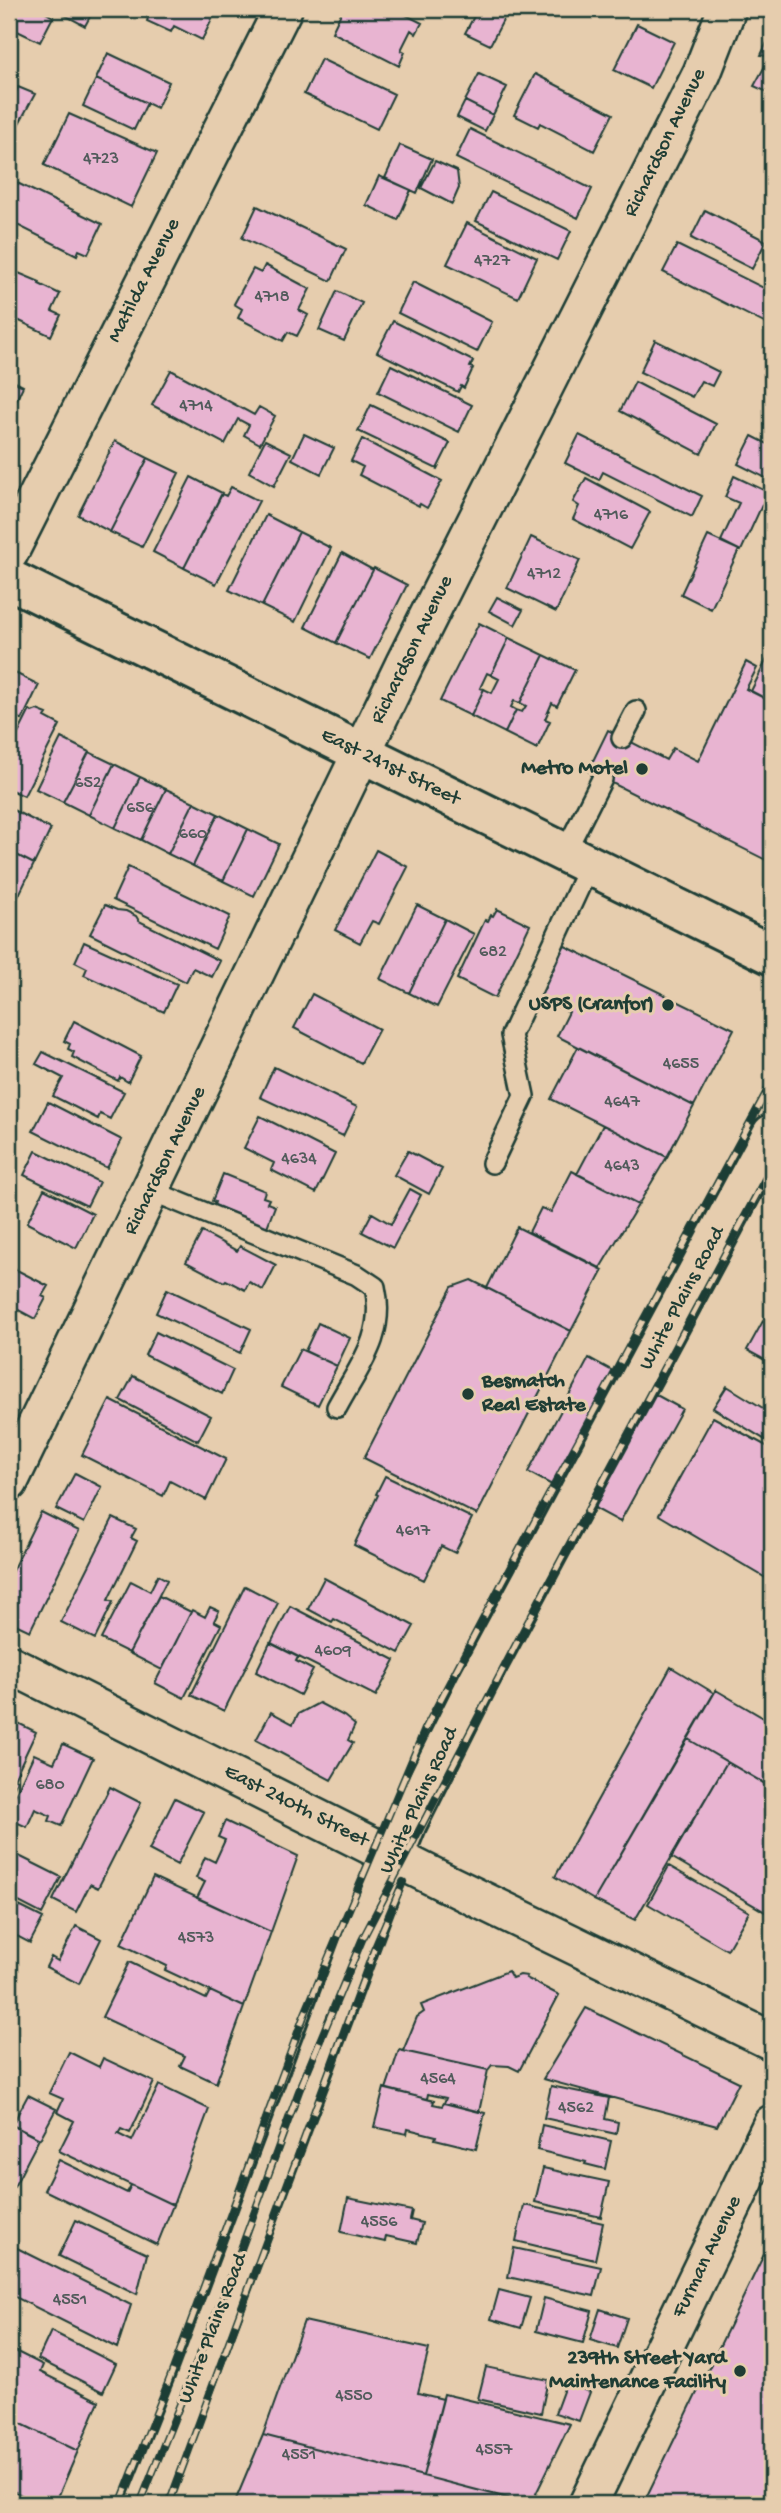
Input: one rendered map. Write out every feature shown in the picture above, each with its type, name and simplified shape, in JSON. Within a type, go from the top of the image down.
[{"type":"main road","name":"East 241st Street","points":[[9,579],[772,955]]},
{"type":"main road","name":"White Plains Road","points":[[146,2504],[194,2384],[393,1856],[472,1691],[772,1134]]},
{"type":"street","name":"Matilda Avenue","points":[[9,553],[283,9]]},
{"type":"street","name":"Richardson Avenue","points":[[9,1482],[362,754],[702,73],[727,9]]},
{"type":"street","name":"East 240th Street","points":[[9,1664],[772,2041]]},
{"type":"street","name":"Furman Avenue","points":[[588,2504],[772,2124]]},
{"type":"lane","points":[[622,738],[636,711]]},
{"type":"lane","points":[[492,1163],[524,1096],[511,1035],[576,860],[602,779]]},
{"type":"lane","points":[[152,1191],[357,1275],[375,1287],[378,1301],[376,1336],[337,1407]]},
{"type":"building","points":[[9,9],[39,9],[53,17],[40,42],[9,27]]},
{"type":"building","points":[[94,9],[85,26],[57,11]]},
{"type":"building","points":[[130,9],[217,9],[202,40],[174,26],[171,32],[147,21],[148,18]]},
{"type":"building","points":[[343,9],[394,9],[422,23],[416,34],[411,30],[401,50],[405,52],[399,66],[332,32]]},
{"type":"building","points":[[478,9],[509,9],[490,45],[465,33]]},
{"type":"building","points":[[637,24],[674,42],[651,88],[614,70]]},
{"type":"building","points":[[772,32],[772,94],[754,86],[770,57],[761,55]]},
{"type":"building","points":[[108,53],[169,82],[157,108],[96,79]]},
{"type":"building","points":[[321,59],[394,94],[377,129],[304,94]]},
{"type":"building","points":[[479,74],[507,87],[493,115],[465,101]]},
{"type":"building","points":[[535,74],[613,114],[594,151],[540,123],[538,127],[514,115]]},
{"type":"building","points":[[96,79],[147,103],[134,130],[83,106]]},
{"type":"building","points":[[18,87],[35,94],[9,142],[9,107]]},
{"type":"building","points":[[465,101],[493,115],[485,131],[457,117]]},
{"type":"building","points":[[69,114],[157,153],[131,207],[44,165]]},
{"type":"building","points":[[470,129],[592,189],[578,218],[456,158]]},
{"type":"building","points":[[400,145],[432,159],[417,193],[385,178]]},
{"type":"building","points":[[435,161],[457,171],[459,188],[452,204],[421,188]]},
{"type":"building","points":[[379,176],[411,190],[398,220],[366,205]]},
{"type":"building","points":[[11,180],[102,224],[88,254],[79,250],[77,255],[9,221]]},
{"type":"building","points":[[491,192],[571,231],[557,260],[476,221]]},
{"type":"building","points":[[257,206],[346,249],[331,281],[242,238]]},
{"type":"building","points":[[705,210],[766,241],[752,269],[691,238]]},
{"type":"building","points":[[467,223],[537,258],[518,298],[447,264]]},
{"type":"building","points":[[677,245],[772,292],[772,327],[663,272]]},
{"type":"building","points":[[265,265],[310,289],[299,310],[308,315],[297,336],[288,332],[283,341],[238,318],[242,309],[234,304],[253,269],[261,273]]},
{"type":"building","points":[[9,269],[60,294],[52,311],[61,315],[51,336],[9,316]]},
{"type":"building","points":[[413,282],[492,322],[477,352],[398,313]]},
{"type":"building","points":[[337,291],[362,303],[344,341],[319,330]]},
{"type":"building","points":[[393,321],[473,361],[470,367],[473,368],[464,388],[461,386],[458,392],[377,352]]},
{"type":"building","points":[[655,340],[719,372],[712,386],[701,381],[692,397],[640,372]]},
{"type":"building","points":[[391,365],[472,405],[459,432],[378,392]]},
{"type":"building","points":[[171,370],[254,415],[259,407],[275,416],[260,444],[244,435],[249,425],[238,419],[225,444],[152,405]]},
{"type":"building","points":[[9,379],[23,386],[9,416]]},
{"type":"building","points":[[635,382],[716,424],[701,454],[620,411]]},
{"type":"building","points":[[371,405],[450,443],[437,469],[358,431]]},
{"type":"building","points":[[772,408],[772,428],[765,425]]},
{"type":"building","points":[[304,434],[334,448],[321,474],[292,459]]},
{"type":"building","points":[[579,435],[702,496],[692,517],[603,472],[599,480],[565,463]]},
{"type":"building","points":[[752,436],[772,446],[772,481],[738,464]]},
{"type":"building","points":[[362,439],[442,481],[427,508],[359,475],[363,467],[351,461]]},
{"type":"building","points":[[265,440],[291,453],[274,486],[249,472]]},
{"type":"building","points":[[115,441],[148,458],[110,532],[78,515]]},
{"type":"building","points":[[148,458],[179,473],[142,547],[110,532]]},
{"type":"building","points":[[734,476],[768,492],[741,551],[721,541],[739,503],[725,497]]},
{"type":"building","points":[[191,477],[222,493],[184,568],[153,552]]},
{"type":"building","points":[[586,478],[650,512],[630,549],[573,519],[579,506],[573,502]]},
{"type":"building","points":[[231,487],[259,501],[216,584],[184,568],[222,494],[226,496]]},
{"type":"building","points":[[266,515],[299,532],[262,606],[229,590]]},
{"type":"building","points":[[299,532],[331,548],[295,622],[262,606]]},
{"type":"building","points":[[708,536],[739,550],[711,609],[681,594]]},
{"type":"building","points":[[531,537],[580,560],[556,612],[507,588]]},
{"type":"building","points":[[342,553],[373,570],[336,643],[305,627]]},
{"type":"building","points":[[374,568],[407,585],[370,659],[336,643]]},
{"type":"building","points":[[497,597],[523,610],[515,625],[489,611]]},
{"type":"building","points":[[479,623],[509,638],[491,675],[487,673],[480,688],[484,689],[471,716],[440,701]]},
{"type":"building","points":[[509,638],[544,655],[520,703],[514,701],[511,707],[516,710],[505,733],[471,716],[484,689],[492,693],[499,679],[491,675]]},
{"type":"building","points":[[772,649],[772,702],[751,691]]},
{"type":"building","points":[[544,655],[575,670],[557,706],[552,703],[545,719],[550,721],[537,749],[505,733],[516,710],[522,712],[526,706],[520,703]]},
{"type":"building","points":[[746,662],[757,668],[746,689],[772,702],[772,863],[588,771],[608,730],[666,760],[673,748],[698,761]]},
{"type":"building","points":[[9,670],[39,685],[22,720],[17,717],[9,734]]},
{"type":"building","points":[[30,710],[47,714],[45,717],[60,725],[24,796],[9,789],[9,752]]},
{"type":"building","points":[[61,738],[89,752],[63,802],[36,789]]},
{"type":"building","points":[[89,752],[114,764],[89,815],[63,802]]},
{"type":"building","points":[[114,764],[140,777],[115,828],[89,815]]},
{"type":"building","points":[[140,777],[166,789],[141,840],[115,828]]},
{"type":"building","points":[[166,789],[194,802],[168,854],[141,840]]},
{"type":"building","points":[[194,802],[218,814],[193,866],[168,854]]},
{"type":"building","points":[[9,808],[51,829],[34,864],[9,851]]},
{"type":"building","points":[[218,814],[248,829],[223,881],[193,866]]},
{"type":"building","points":[[248,829],[279,844],[254,896],[223,881]]},
{"type":"building","points":[[376,850],[408,867],[379,924],[372,921],[360,943],[335,930]]},
{"type":"building","points":[[9,851],[34,864],[17,899],[9,895]]},
{"type":"building","points":[[128,867],[230,916],[215,949],[113,900]]},
{"type":"building","points":[[105,905],[126,911],[136,916],[139,921],[220,961],[212,977],[193,968],[186,982],[90,934]]},
{"type":"building","points":[[417,905],[445,919],[409,993],[380,979]]},
{"type":"building","points":[[497,909],[530,925],[495,998],[457,979],[485,920],[488,921]]},
{"type":"building","points":[[445,919],[474,934],[437,1007],[409,993]]},
{"type":"building","points":[[84,942],[177,984],[164,1012],[84,975],[87,968],[75,962]]},
{"type":"building","points":[[563,945],[734,1029],[694,1106],[557,1036],[569,1012],[537,996]]},
{"type":"building","points":[[312,994],[379,1029],[361,1063],[294,1028]]},
{"type":"building","points":[[74,1021],[141,1056],[128,1082],[120,1077],[118,1081],[72,1057],[74,1052],[68,1049],[70,1044],[64,1041]]},
{"type":"building","points":[[578,1047],[694,1106],[667,1157],[551,1099]]},
{"type":"building","points":[[43,1052],[124,1092],[110,1119],[100,1114],[98,1119],[53,1096],[63,1078],[36,1064]]},
{"type":"building","points":[[274,1067],[357,1107],[343,1136],[260,1097]]},
{"type":"building","points":[[48,1102],[122,1140],[107,1168],[33,1131]]},
{"type":"building","points":[[260,1116],[335,1154],[316,1193],[271,1170],[274,1163],[244,1148]]},
{"type":"building","points":[[603,1125],[667,1157],[638,1205],[577,1174]]},
{"type":"building","points":[[36,1151],[99,1182],[87,1206],[24,1175]]},
{"type":"building","points":[[408,1151],[442,1169],[429,1194],[394,1175]]},
{"type":"building","points":[[572,1171],[638,1205],[600,1268],[529,1232],[541,1208],[551,1212]]},
{"type":"building","points":[[223,1174],[265,1191],[263,1197],[269,1199],[267,1203],[275,1206],[267,1227],[214,1205],[215,1202],[212,1201]]},
{"type":"building","points":[[44,1189],[93,1214],[76,1248],[27,1223]]},
{"type":"building","points":[[410,1189],[421,1195],[393,1248],[362,1232],[372,1213],[391,1224]]},
{"type":"building","points":[[517,1227],[603,1270],[571,1331],[487,1288]]},
{"type":"building","points":[[202,1232],[237,1251],[240,1246],[276,1265],[263,1290],[249,1282],[245,1290],[186,1262]]},
{"type":"building","points":[[9,1266],[48,1286],[42,1296],[46,1298],[35,1319],[9,1305]]},
{"type":"building","name":"Besmatch Real Estate","points":[[471,1280],[571,1331],[477,1515],[364,1458],[452,1287]]},
{"type":"building","points":[[167,1289],[251,1329],[240,1353],[156,1313]]},
{"type":"building","points":[[772,1303],[772,1319],[766,1315]]},
{"type":"building","points":[[763,1321],[772,1326],[772,1364],[747,1350]]},
{"type":"building","points":[[318,1323],[350,1338],[337,1366],[305,1351]]},
{"type":"building","points":[[156,1332],[233,1370],[222,1394],[145,1355]]},
{"type":"building","points":[[300,1349],[337,1366],[318,1405],[281,1387]]},
{"type":"building","points":[[589,1358],[682,1409],[620,1522],[528,1472]]},
{"type":"building","points":[[133,1376],[211,1416],[198,1441],[120,1400]]},
{"type":"building","points":[[727,1386],[771,1413],[768,1418],[772,1421],[772,1444],[713,1408]]},
{"type":"building","points":[[110,1400],[226,1459],[206,1500],[170,1481],[163,1496],[82,1455]]},
{"type":"building","points":[[713,1417],[772,1449],[771,1581],[659,1515]]},
{"type":"building","points":[[75,1473],[102,1487],[84,1523],[56,1509]]},
{"type":"building","points":[[385,1476],[472,1518],[455,1553],[441,1546],[424,1580],[354,1545]]},
{"type":"building","points":[[41,1512],[79,1531],[30,1631],[9,1621],[9,1577]]},
{"type":"building","points":[[113,1518],[136,1529],[131,1538],[137,1541],[108,1600],[113,1602],[95,1639],[61,1622]]},
{"type":"building","points":[[158,1575],[167,1580],[129,1653],[101,1639],[131,1581],[150,1591]]},
{"type":"building","points":[[324,1578],[414,1626],[399,1653],[334,1619],[332,1622],[308,1609]]},
{"type":"building","points":[[245,1586],[278,1603],[224,1711],[191,1695]]},
{"type":"building","points":[[159,1596],[191,1612],[162,1670],[129,1653]]},
{"type":"building","points":[[290,1606],[395,1660],[376,1696],[271,1643]]},
{"type":"building","points":[[210,1607],[219,1611],[214,1621],[221,1625],[184,1698],[155,1683],[192,1610],[205,1617]]},
{"type":"building","points":[[270,1643],[298,1657],[296,1661],[313,1670],[300,1695],[256,1672]]},
{"type":"building","points":[[671,1667],[714,1693],[594,1900],[555,1877]]},
{"type":"building","points":[[716,1690],[772,1723],[772,1788],[688,1739]]},
{"type":"building","points":[[319,1703],[355,1725],[348,1740],[353,1743],[331,1780],[256,1740],[271,1712],[293,1724],[298,1714]]},
{"type":"building","points":[[10,1719],[36,1732],[14,1779],[17,1780],[9,1798]]},
{"type":"building","points":[[688,1739],[727,1762],[635,1920],[594,1900]]},
{"type":"building","points":[[63,1744],[93,1758],[61,1826],[49,1821],[51,1816],[35,1809],[27,1827],[9,1819],[9,1808],[34,1754],[54,1763]]},
{"type":"building","points":[[727,1762],[772,1788],[772,1916],[671,1857]]},
{"type":"building","points":[[110,1787],[141,1803],[98,1888],[90,1884],[76,1912],[53,1900]]},
{"type":"building","points":[[175,1798],[204,1812],[177,1865],[149,1850]]},
{"type":"building","points":[[225,1821],[298,1856],[271,1932],[197,1898],[205,1882],[196,1878],[205,1857],[215,1862],[225,1840],[218,1837]]},
{"type":"building","points":[[15,1854],[61,1877],[42,1914],[9,1897],[9,1867]]},
{"type":"building","points":[[669,1866],[749,1912],[727,1950],[648,1904]]},
{"type":"building","points":[[153,1877],[271,1932],[244,2007],[165,1970],[167,1966],[121,1944]]},
{"type":"building","points":[[9,1901],[43,1918],[30,1943],[9,1932]]},
{"type":"building","points":[[76,1926],[101,1939],[79,1984],[46,1967],[51,1957],[58,1961]]},
{"type":"building","points":[[129,1962],[206,1999],[210,1991],[244,2007],[216,2083],[180,2066],[185,2056],[102,2017]]},
{"type":"building","points":[[508,1971],[512,1978],[527,1976],[526,1978],[559,1995],[519,2071],[509,2066],[492,2065],[488,2070],[403,2051],[417,2017],[424,2012],[421,2005]]},
{"type":"building","points":[[586,2008],[739,2082],[717,2126],[543,2079]]},
{"type":"building","points":[[399,2050],[488,2070],[479,2112],[444,2103],[446,2098],[428,2094],[427,2099],[386,2089]]},
{"type":"building","points":[[69,2052],[99,2067],[103,2058],[154,2082],[130,2133],[121,2129],[118,2134],[132,2141],[159,2085],[209,2109],[173,2205],[59,2151],[74,2121],[57,2112],[63,2099],[49,2093]]},
{"type":"building","points":[[551,2086],[609,2098],[605,2119],[618,2122],[616,2134],[544,2118]]},
{"type":"building","points":[[384,2088],[434,2101],[433,2104],[442,2106],[444,2103],[485,2113],[476,2149],[408,2129],[407,2134],[374,2127]]},
{"type":"building","points":[[28,2095],[56,2109],[40,2139],[12,2125]]},
{"type":"building","points":[[12,2125],[39,2139],[14,2187],[9,2185],[9,2132]]},
{"type":"building","points":[[542,2125],[611,2141],[605,2169],[537,2150]]},
{"type":"building","points":[[59,2160],[127,2193],[131,2185],[173,2205],[157,2245],[44,2190]]},
{"type":"building","points":[[543,2168],[609,2182],[601,2217],[535,2202]]},
{"type":"building","points":[[348,2198],[412,2211],[410,2220],[422,2223],[417,2243],[386,2236],[385,2242],[341,2232]]},
{"type":"building","points":[[524,2205],[603,2223],[595,2260],[516,2241]]},
{"type":"building","points":[[76,2220],[147,2254],[137,2294],[59,2256]]},
{"type":"building","name":"239th Street Yard Maintenance Facility","points":[[772,2238],[772,2504],[643,2504]]},
{"type":"building","points":[[13,2246],[131,2305],[117,2348],[9,2294],[9,2286],[16,2273],[9,2269],[9,2254]]},
{"type":"building","points":[[514,2248],[601,2267],[594,2296],[508,2277]]},
{"type":"building","points":[[499,2290],[530,2298],[521,2328],[491,2319]]},
{"type":"building","points":[[544,2298],[592,2311],[583,2343],[536,2331]]},
{"type":"building","points":[[600,2309],[627,2318],[617,2348],[590,2340]]},
{"type":"building","points":[[304,2321],[429,2349],[418,2393],[443,2399],[423,2476],[263,2435]]},
{"type":"building","points":[[51,2331],[116,2364],[103,2392],[38,2359]]},
{"type":"building","points":[[9,2348],[43,2365],[40,2372],[99,2401],[78,2451],[9,2418]]},
{"type":"building","points":[[486,2367],[548,2380],[541,2413],[478,2399]]},
{"type":"building","points":[[566,2383],[590,2392],[579,2421],[555,2413]]},
{"type":"building","points":[[444,2394],[570,2424],[531,2504],[423,2476]]},
{"type":"building","points":[[9,2418],[78,2451],[55,2504],[39,2504],[9,2489]]},
{"type":"building","points":[[263,2435],[423,2476],[531,2504],[234,2504]]},
{"type":"building","points":[[9,2489],[39,2504],[9,2504]]},
{"type":"railway","points":[[120,2504],[170,2378],[304,2016],[425,1729],[772,1082]]},
{"type":"railway","points":[[140,2504],[227,2287],[299,2091],[362,1940],[523,1631],[772,1166]]},
{"type":"railway","points":[[169,2504],[374,1950],[403,1882]]},
{"type":"place","name":"Metro Motel","points":[[642,769]]},
{"type":"place","name":"USPS (Cranfor)","points":[[668,1005]]},
{"type":"place","name":"Besmatch Real Estate","points":[[468,1394]]},
{"type":"place","name":"239th Street Yard Maintenance Facility","points":[[740,2371]]}]
